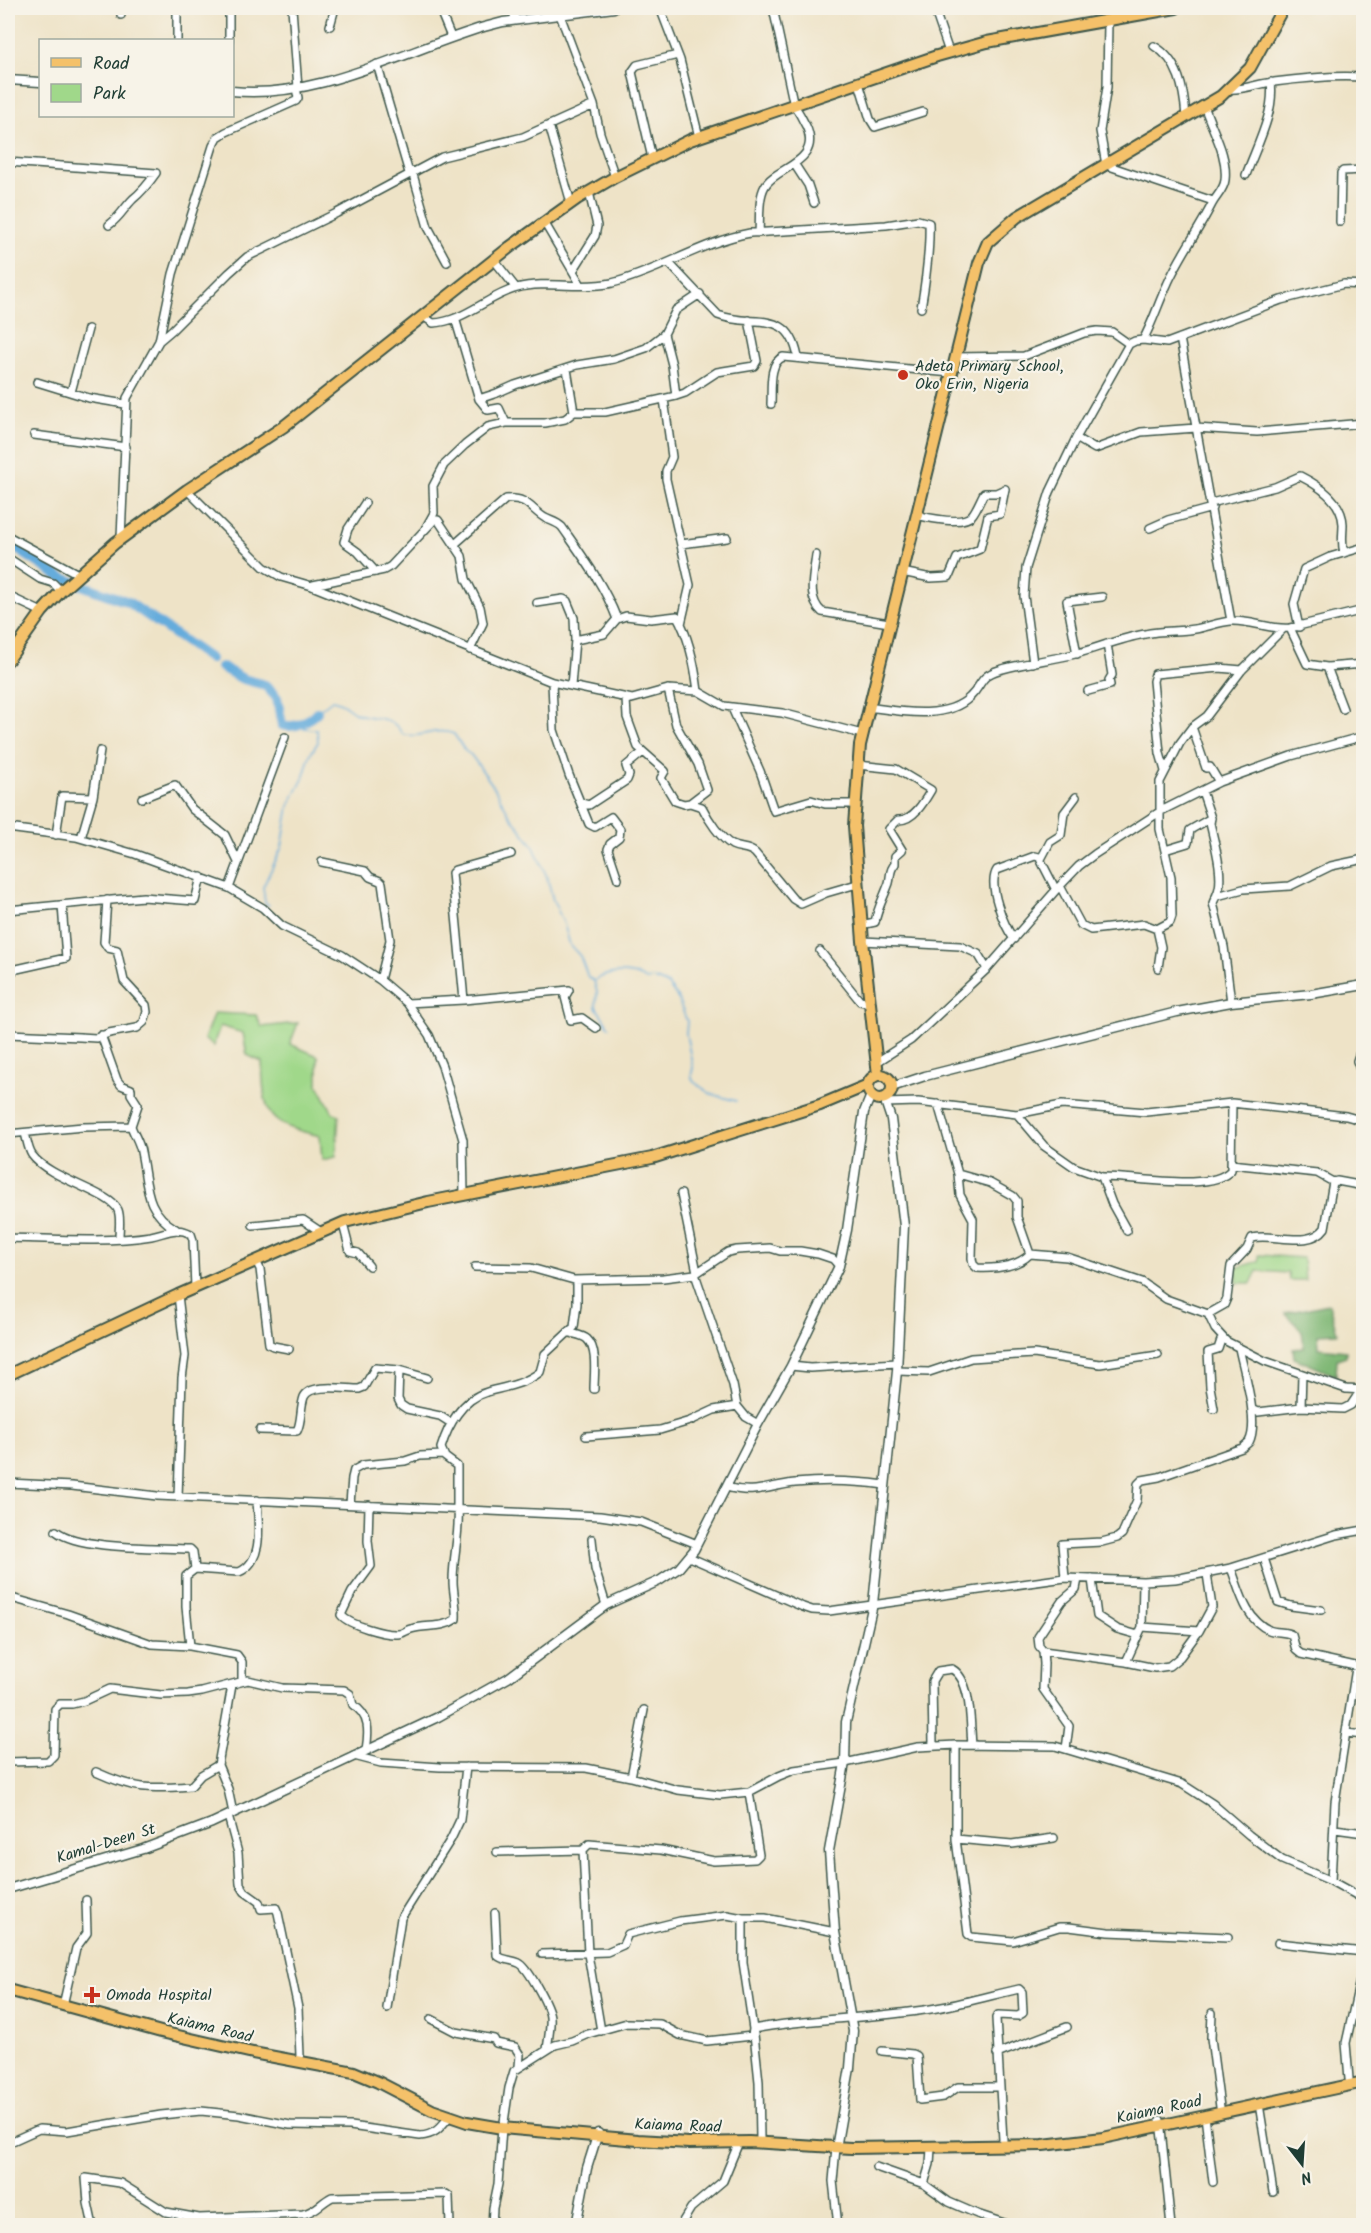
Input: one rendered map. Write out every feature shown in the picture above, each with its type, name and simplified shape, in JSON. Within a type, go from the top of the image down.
[{"type":"main road","points":[[8,660],[42,612],[76,576],[121,538],[187,490],[283,428],[544,222],[615,177],[699,137],[949,52],[987,42],[1176,8]]},
{"type":"main road","points":[[878,1075],[857,884],[854,804],[858,765],[868,707],[979,263],[988,242],[1017,217],[1221,96],[1250,68],[1283,8]]},
{"type":"main road","points":[[878,1075],[889,1079],[892,1087],[890,1094],[884,1100],[875,1098],[870,1091],[870,1081],[878,1075]]},
{"type":"main road","points":[[8,1375],[195,1287],[343,1224],[418,1204],[652,1158],[839,1098],[870,1091]]},
{"type":"main road","name":"Kaiama Road","points":[[8,1985],[210,2039],[357,2068],[460,2115],[503,2125]]},
{"type":"main road","name":"Kaiama Road","points":[[8,1990],[137,2026],[228,2048],[354,2072],[449,2117],[503,2125],[689,2143],[739,2142],[931,2148],[1063,2143],[1103,2138],[1220,2107],[1364,2077]]},
{"type":"main road","name":"Kaiama Road","points":[[593,2134],[760,2139],[837,2145],[1003,2140],[1087,2134],[1205,2116],[1364,2082]]},
{"type":"street","points":[[177,8],[177,39]]},
{"type":"street","points":[[121,538],[126,447],[125,404],[159,341],[173,274],[213,146],[218,137],[296,101],[298,98],[292,8]]},
{"type":"street","points":[[330,26],[335,8]]},
{"type":"street","points":[[439,8],[451,37]]},
{"type":"street","points":[[511,8],[516,20]]},
{"type":"street","points":[[234,91],[265,92],[297,88],[329,81],[484,27],[553,13],[614,8]]},
{"type":"street","points":[[660,8],[678,55],[699,137]]},
{"type":"street","points":[[759,233],[764,186],[771,178],[795,165],[808,146],[808,130],[794,106],[773,8]]},
{"type":"street","points":[[934,8],[949,52]]},
{"type":"street","points":[[229,12],[229,39]]},
{"type":"street","points":[[553,13],[594,105],[600,134],[615,177]]},
{"type":"street","points":[[1108,21],[1107,87],[1100,131],[1106,165],[1213,201]]},
{"type":"street","points":[[1155,46],[1165,52],[1179,76],[1186,117]]},
{"type":"street","points":[[652,158],[632,72],[637,65],[678,55]]},
{"type":"street","points":[[377,64],[428,227],[447,262]]},
{"type":"street","points":[[1227,89],[1238,90],[1271,82],[1346,76],[1364,77]]},
{"type":"street","points":[[8,80],[39,82]]},
{"type":"street","points":[[1246,175],[1265,126],[1273,95],[1271,82]]},
{"type":"street","points":[[859,83],[875,127],[923,112]]},
{"type":"street","points":[[159,341],[247,257],[337,213],[410,172],[442,157],[523,137],[594,105]]},
{"type":"street","points":[[1143,340],[1155,319],[1166,287],[1179,261],[1203,223],[1225,180],[1218,136],[1204,105]]},
{"type":"street","points":[[549,125],[571,203]]},
{"type":"street","points":[[8,162],[156,173],[139,196],[133,199],[109,225]]},
{"type":"street","points":[[795,165],[808,185],[814,203]]},
{"type":"street","points":[[1340,222],[1341,172],[1364,170]]},
{"type":"street","points":[[573,271],[595,236],[597,226],[589,192]]},
{"type":"street","points":[[423,316],[433,323],[455,318],[516,288],[614,282],[669,263],[719,240],[759,233],[886,225],[918,220],[929,223],[929,266],[921,308]]},
{"type":"street","points":[[544,222],[581,285]]},
{"type":"street","points":[[494,260],[516,288]]},
{"type":"street","points":[[669,263],[718,315],[728,319],[783,326],[790,334],[798,357]]},
{"type":"street","points":[[8,291],[9,279]]},
{"type":"street","points":[[1033,663],[1024,596],[1026,568],[1050,492],[1076,438],[1129,344],[1143,340],[1161,344],[1281,300],[1344,284],[1364,285]]},
{"type":"street","points":[[479,399],[567,369],[646,348],[664,334],[676,310],[700,294]]},
{"type":"street","points":[[455,318],[479,399],[488,410],[499,408],[506,423]]},
{"type":"street","points":[[424,531],[434,513],[433,486],[444,465],[484,430],[506,423],[545,423],[565,419],[574,412],[605,412],[664,399],[685,393],[717,372],[754,366],[757,361],[749,320]]},
{"type":"street","points":[[71,392],[88,329]]},
{"type":"street","points":[[956,357],[1024,356],[1084,333],[1097,331],[1112,332],[1129,344]]},
{"type":"street","points":[[664,334],[672,365],[676,396]]},
{"type":"street","points":[[1180,338],[1231,621]]},
{"type":"street","points":[[771,404],[774,366],[777,359],[783,357],[951,373]]},
{"type":"street","points":[[567,369],[574,412]]},
{"type":"street","points":[[37,382],[89,398],[125,404]]},
{"type":"street","points":[[664,399],[672,457],[666,471],[666,479],[690,585],[681,624]]},
{"type":"street","points":[[1076,438],[1095,448],[1141,432],[1196,428],[1257,432],[1362,423],[1364,453]]},
{"type":"street","points":[[34,435],[126,447]]},
{"type":"street","points":[[1150,528],[1300,476],[1311,481],[1333,500],[1343,523],[1341,536],[1344,552]]},
{"type":"street","points":[[902,572],[931,578],[949,577],[957,558],[980,549],[988,516],[1000,514],[1005,489],[996,493],[984,493],[972,516],[967,519],[937,520],[916,515]]},
{"type":"street","points":[[187,490],[264,567],[281,577],[312,585],[552,682],[626,699],[668,689],[698,691],[724,706],[783,712],[862,734]]},
{"type":"street","points":[[455,544],[506,499],[515,498],[531,505],[543,517],[562,527],[592,569],[617,619]]},
{"type":"street","points":[[364,503],[348,529],[344,542],[358,552],[376,572]]},
{"type":"street","points":[[312,585],[384,570],[397,561],[434,520],[438,520],[462,556],[466,579],[482,616],[483,623],[470,650]]},
{"type":"street","points":[[8,537],[76,576]]},
{"type":"street","points":[[681,544],[727,538]]},
{"type":"street","points":[[1299,627],[1294,604],[1304,569],[1321,560],[1364,547]]},
{"type":"street","points":[[816,555],[812,599],[816,607],[822,612],[889,623]]},
{"type":"street","points":[[8,558],[62,591]]},
{"type":"street","points":[[8,596],[42,612]]},
{"type":"street","points":[[1077,654],[1067,602],[1102,597]]},
{"type":"street","points":[[537,603],[564,599],[574,618],[575,640],[571,686]]},
{"type":"street","points":[[868,707],[909,712],[947,709],[963,703],[985,676],[998,670],[1077,654],[1144,634],[1194,630],[1231,621],[1286,629],[1364,609]]},
{"type":"street","points":[[575,640],[604,634],[617,619],[626,616],[651,619],[676,616],[681,624],[696,673],[698,691]]},
{"type":"street","points":[[1286,629],[1307,664],[1327,667],[1364,664]]},
{"type":"street","points":[[1157,930],[1170,922],[1172,916],[1171,877],[1160,829],[1160,782],[1180,742],[1207,716],[1242,670],[1286,629]]},
{"type":"street","points":[[1088,691],[1110,685],[1109,680],[1112,675],[1107,644]]},
{"type":"street","points":[[1327,667],[1342,709]]},
{"type":"street","points":[[1165,771],[1160,753],[1153,681],[1155,674],[1219,668],[1242,670]]},
{"type":"street","points":[[552,682],[554,730],[581,803],[592,826],[595,827],[611,817],[620,829],[619,837],[610,844],[608,849],[618,879]]},
{"type":"street","points":[[668,689],[676,725],[698,764],[707,790],[690,803]]},
{"type":"street","points":[[626,699],[627,717],[638,747],[665,771],[661,778],[675,801],[702,807],[706,816],[730,844],[751,849],[792,899],[801,904],[826,893],[857,884]]},
{"type":"street","points":[[732,708],[760,771],[774,811],[811,800],[825,804],[854,804]]},
{"type":"street","points":[[1192,728],[1206,768],[1210,767],[1219,782]]},
{"type":"street","points":[[877,1062],[911,1040],[987,969],[1058,888],[1079,866],[1095,854],[1161,811],[1219,782],[1291,756],[1364,736]]},
{"type":"street","points":[[229,888],[285,737]]},
{"type":"street","points":[[81,838],[93,797],[100,751]]},
{"type":"street","points":[[581,803],[589,805],[627,780],[629,776],[626,766],[643,752]]},
{"type":"street","points":[[858,765],[896,769],[931,790],[912,817],[898,820],[889,829],[902,850],[895,856],[895,864],[891,868],[890,880],[878,907],[875,922],[861,925]]},
{"type":"street","points":[[142,798],[175,785],[192,809],[225,835],[238,862]]},
{"type":"street","points":[[1202,790],[1211,818],[1217,856],[1219,882],[1217,896],[1213,903],[1224,947],[1231,1002]]},
{"type":"street","points":[[56,835],[62,796],[93,797]]},
{"type":"street","points":[[1041,859],[1050,842],[1061,835],[1064,813],[1076,797]]},
{"type":"street","points":[[1165,850],[1188,843],[1191,830],[1211,818]]},
{"type":"street","points":[[8,828],[81,838],[135,854],[229,888],[263,908],[282,926],[342,955],[380,980],[407,1003],[429,1035],[452,1097],[463,1140],[464,1195]]},
{"type":"street","points":[[464,1000],[452,873],[455,870],[511,854]]},
{"type":"street","points":[[1014,939],[1002,921],[993,879],[994,874],[997,870],[1035,856],[1041,859],[1085,928],[1090,930],[1144,924],[1157,930]]},
{"type":"street","points":[[1217,896],[1243,889],[1290,886],[1331,866],[1364,859]]},
{"type":"street","points":[[322,862],[365,871],[370,878],[380,881],[390,940],[380,980]]},
{"type":"street","points":[[8,910],[143,897],[195,901],[201,877]]},
{"type":"street","points":[[8,1034],[80,1036],[88,1039],[137,1028],[144,1022],[147,1012],[146,1005],[124,981],[117,950],[108,948],[104,942],[107,900]]},
{"type":"street","points":[[8,971],[66,957],[62,905]]},
{"type":"street","points":[[1157,930],[1161,947],[1158,968]]},
{"type":"street","points":[[862,941],[960,946],[978,954],[987,969]]},
{"type":"street","points":[[820,951],[860,1001],[870,1003]]},
{"type":"street","points":[[892,1087],[925,1076],[1178,1012],[1231,1002],[1311,994],[1364,985]]},
{"type":"street","points":[[407,1003],[569,990],[565,997],[570,1020],[582,1018],[596,1028]]},
{"type":"street","points":[[101,1035],[117,1080],[121,1085],[131,1089],[131,1094],[138,1105],[131,1126],[141,1149],[155,1213],[176,1229],[191,1234],[194,1240],[195,1287]]},
{"type":"street","points":[[1364,1041],[1357,1061],[1364,1080]]},
{"type":"street","name":"Kamal-Deen St","points":[[8,1889],[143,1849],[212,1823],[438,1717],[508,1678],[606,1605],[670,1575],[689,1557],[697,1544],[791,1366],[839,1266],[864,1124],[864,1112],[870,1091]]},
{"type":"street","points":[[838,2226],[833,2181],[850,2068],[853,2031],[835,1932],[829,1851],[844,1763],[846,1722],[873,1604],[897,1367],[904,1226],[891,1119],[884,1100],[1017,1114],[1062,1105],[1146,1112],[1232,1103],[1346,1116],[1364,1121]]},
{"type":"street","points":[[1017,1114],[1044,1146],[1074,1167],[1102,1177],[1158,1182],[1209,1180],[1226,1176],[1231,1170],[1232,1103]]},
{"type":"street","points":[[938,1104],[958,1174],[960,1195],[973,1219],[972,1258],[977,1268],[1001,1267],[1023,1261],[1030,1254],[1067,1257],[1142,1282],[1166,1299],[1208,1314],[1215,1329],[1222,1337],[1265,1361],[1346,1389],[1362,1390]]},
{"type":"street","points":[[8,1134],[83,1127],[131,1126]]},
{"type":"street","points":[[25,1133],[31,1153],[38,1162],[63,1178],[111,1201],[117,1208],[119,1216],[119,1238]]},
{"type":"street","points":[[1231,1164],[1317,1173],[1333,1182],[1364,1186]]},
{"type":"street","points":[[958,1174],[990,1184],[1013,1196],[1017,1201],[1017,1216],[1030,1254]]},
{"type":"street","points":[[1102,1177],[1112,1204],[1127,1232]]},
{"type":"street","points":[[1208,1314],[1224,1305],[1231,1266],[1247,1249],[1252,1238],[1261,1236],[1308,1239],[1322,1233],[1325,1228],[1333,1182]]},
{"type":"street","points":[[681,1194],[696,1273],[734,1385],[737,1406],[746,1417],[759,1424]]},
{"type":"street","points":[[253,1225],[303,1220],[321,1232]]},
{"type":"street","points":[[343,1224],[350,1251],[358,1253],[369,1266]]},
{"type":"street","points":[[8,1238],[80,1240],[119,1238],[154,1235],[176,1229]]},
{"type":"street","points":[[475,1267],[531,1268],[577,1280],[663,1278],[696,1273],[728,1252],[770,1248],[827,1256],[839,1266]]},
{"type":"street","points":[[256,1261],[260,1269],[268,1344],[289,1349]]},
{"type":"street","points":[[369,1505],[368,1541],[371,1566],[352,1592],[341,1615],[361,1627],[397,1634],[416,1628],[448,1625],[456,1619],[453,1583],[460,1526],[457,1509],[457,1466],[443,1455],[441,1448],[451,1423],[470,1400],[484,1393],[508,1388],[540,1372],[545,1354],[573,1327],[577,1280]]},
{"type":"street","points":[[178,1295],[185,1356],[182,1378],[178,1497]]},
{"type":"street","points":[[568,1332],[587,1339],[591,1346],[594,1357],[594,1389]]},
{"type":"street","points":[[1215,1409],[1210,1387],[1208,1352],[1218,1349],[1222,1337]]},
{"type":"street","points":[[1065,1578],[1062,1544],[1102,1542],[1117,1538],[1122,1534],[1137,1500],[1138,1484],[1142,1480],[1159,1477],[1242,1448],[1249,1442],[1252,1429],[1252,1409],[1239,1348]]},
{"type":"street","points":[[791,1366],[810,1368],[897,1367],[929,1372],[971,1358],[1034,1354],[1100,1364],[1158,1355]]},
{"type":"street","points":[[260,1430],[297,1431],[305,1395],[310,1390],[318,1388],[359,1389],[364,1387],[375,1368],[399,1370],[427,1378]]},
{"type":"street","points":[[399,1370],[401,1405],[407,1409],[440,1416],[451,1423]]},
{"type":"street","points":[[1301,1407],[1302,1374]]},
{"type":"street","points":[[1252,1409],[1258,1412],[1301,1407],[1348,1408],[1362,1390]]},
{"type":"street","points":[[586,1436],[660,1430],[690,1421],[714,1410],[737,1406]]},
{"type":"street","points":[[350,1504],[354,1470],[363,1465],[405,1461],[420,1456],[443,1455]]},
{"type":"street","points":[[726,1487],[759,1491],[792,1484],[836,1480],[885,1485]]},
{"type":"street","points":[[8,1483],[72,1486],[178,1497],[600,1516],[641,1522],[697,1544]]},
{"type":"street","points":[[190,1646],[186,1576],[195,1569],[239,1572],[245,1569],[257,1551],[257,1500]]},
{"type":"street","points":[[689,1557],[812,1610],[829,1611],[1065,1578],[1143,1581],[1207,1574],[1336,1535],[1364,1530]]},
{"type":"street","points":[[56,1531],[69,1538],[112,1546],[190,1549],[193,1552],[195,1569]]},
{"type":"street","points":[[592,1539],[596,1569],[606,1605]]},
{"type":"street","points":[[1264,1558],[1278,1602],[1321,1610]]},
{"type":"street","points":[[1231,1568],[1247,1610],[1257,1624],[1272,1632],[1292,1635],[1296,1650],[1301,1654],[1360,1668],[1346,1733],[1335,1802],[1331,1881]]},
{"type":"street","points":[[1043,1651],[1155,1668],[1168,1666],[1180,1657],[1212,1607],[1207,1574]]},
{"type":"street","points":[[1066,1749],[1069,1726],[1042,1689],[1043,1651],[1039,1646],[1038,1637],[1062,1601],[1076,1589],[1078,1579]]},
{"type":"street","points":[[1092,1579],[1097,1616],[1117,1629],[1138,1635]]},
{"type":"street","points":[[1126,1662],[1142,1627],[1143,1581]]},
{"type":"street","points":[[8,1597],[68,1614],[152,1644],[190,1646],[240,1657],[242,1681]]},
{"type":"street","points":[[1142,1627],[1199,1630]]},
{"type":"street","points":[[933,1746],[932,1681],[938,1671],[952,1670],[962,1677],[969,1701],[972,1745]]},
{"type":"street","points":[[8,1762],[52,1759],[55,1709],[60,1704],[84,1701],[110,1689],[161,1695],[202,1692],[248,1680],[282,1688],[344,1690],[350,1694],[353,1705],[360,1708],[366,1720],[369,1730],[366,1750]]},
{"type":"street","points":[[232,1685],[218,1765],[228,1789],[230,1815],[238,1853],[240,1884],[245,1892],[259,1902],[261,1909],[276,1908],[283,1930],[298,2008],[300,2056]]},
{"type":"street","points":[[631,1777],[644,1710]]},
{"type":"street","points":[[1346,1733],[1364,1735]]},
{"type":"street","points":[[957,1745],[956,1839],[968,1934],[974,1939],[1013,1941],[1059,1927],[1108,1932],[1228,1937]]},
{"type":"street","points":[[354,1756],[381,1763],[466,1767],[586,1768],[678,1790],[720,1796],[749,1792],[794,1770],[844,1763],[918,1747],[1055,1746],[1182,1784],[1213,1804],[1282,1860],[1331,1881],[1360,1897],[1364,1903]]},
{"type":"street","points":[[96,1772],[122,1784],[141,1788],[162,1788],[191,1786],[218,1765]]},
{"type":"street","points":[[387,2008],[401,1918],[451,1839],[460,1820],[466,1767]]},
{"type":"street","points":[[497,1852],[583,1850],[589,1844],[661,1850],[714,1861],[754,1859],[759,1855],[749,1792]]},
{"type":"street","points":[[1335,1829],[1364,1833]]},
{"type":"street","points":[[956,1839],[1012,1844],[1054,1838]]},
{"type":"street","points":[[583,1850],[588,1954],[601,2031]]},
{"type":"street","points":[[64,2001],[76,1948],[87,1933],[86,1900]]},
{"type":"street","points":[[495,1913],[497,1955],[500,1958],[520,1963],[529,1972],[548,2011],[550,2019],[547,2050]]},
{"type":"street","points":[[542,1954],[607,1952],[621,1946],[628,1934],[670,1923],[727,1915],[742,1918],[765,1918],[835,1932]]},
{"type":"street","points":[[742,1918],[742,1962],[754,2032],[759,2082],[760,2139]]},
{"type":"street","points":[[1278,1942],[1364,1952]]},
{"type":"street","points":[[1349,2079],[1346,2043],[1364,1962]]},
{"type":"street","points":[[492,2226],[503,2125],[512,2076],[519,2066],[555,2045],[627,2024],[644,2022],[660,2025],[680,2036],[707,2041],[745,2038],[754,2032],[787,2023],[941,2007],[1019,1989],[1022,1992],[1023,2013],[1018,2016],[998,2015],[996,2018],[1003,2140]]},
{"type":"street","points":[[1212,2013],[1211,2038],[1220,2107]]},
{"type":"street","points":[[431,2019],[456,2032],[483,2036],[494,2039],[496,2043],[515,2047],[520,2055],[519,2066]]},
{"type":"street","points":[[997,2054],[1067,2027]]},
{"type":"street","points":[[882,2051],[917,2056],[920,2100],[943,2097],[958,2086],[1000,2087]]},
{"type":"street","points":[[1259,2104],[1273,2192]]},
{"type":"street","points":[[8,2143],[39,2129],[68,2131],[160,2115],[201,2111],[239,2115],[290,2125],[350,2126],[420,2136],[429,2136],[438,2131],[449,2117]]},
{"type":"street","points":[[1205,2116],[1213,2182]]},
{"type":"street","points":[[1161,2122],[1171,2226]]},
{"type":"street","points":[[576,2226],[593,2134]]},
{"type":"street","points":[[680,2226],[691,2208],[723,2181],[739,2142]]},
{"type":"street","points":[[924,2184],[930,2164],[931,2148]]},
{"type":"street","points":[[876,2167],[924,2184],[949,2202],[1013,2226]]},
{"type":"street","points":[[93,2226],[86,2178],[120,2183],[166,2212],[199,2218],[303,2214],[315,2211],[332,2197],[446,2194],[450,2202],[450,2226]]},
{"type":"green space","points":[[214,1013],[256,1015],[262,1027],[298,1023],[290,1044],[318,1056],[318,1085],[333,1113],[339,1115],[336,1157],[322,1160],[320,1136],[286,1126],[271,1115],[264,1093],[262,1062],[247,1055],[243,1033],[220,1026],[213,1046],[204,1039]]},
{"type":"green space","points":[[1259,1255],[1303,1258],[1305,1280],[1289,1280],[1288,1273],[1257,1271],[1251,1283],[1237,1283],[1236,1268],[1259,1261]]},
{"type":"green space","points":[[1329,1304],[1337,1333],[1318,1334],[1319,1348],[1346,1351],[1346,1356],[1337,1359],[1336,1376],[1294,1358],[1293,1349],[1304,1348],[1302,1331],[1285,1313]]},
{"type":"waterway","points":[[8,543],[60,577],[128,602],[210,659]]},
{"type":"waterway","points":[[221,667],[243,679],[265,685],[277,698],[282,725],[301,724],[317,712]]},
{"type":"waterway","points":[[317,712],[332,700],[342,703],[356,713],[388,721],[394,724],[402,734],[415,735],[440,731],[454,734],[494,787],[509,814],[533,845],[547,877],[570,945],[580,956],[588,977],[594,981],[597,992],[596,1007],[609,1027]]},
{"type":"waterway","points":[[269,905],[265,903],[263,887],[282,847],[289,806],[303,779],[310,755],[318,742],[317,730],[293,726]]},
{"type":"waterway","points":[[594,981],[606,975],[627,973],[646,980],[654,979],[668,985],[677,997],[687,1021],[686,1034],[693,1068],[691,1076],[694,1082],[711,1094],[736,1101]]},
{"type":"place","name":"Adeta Primary School, Oko Erin, Nigeria","points":[[903,375]]},
{"type":"place","name":"Omoda Hospital","points":[[92,1995]]}]
